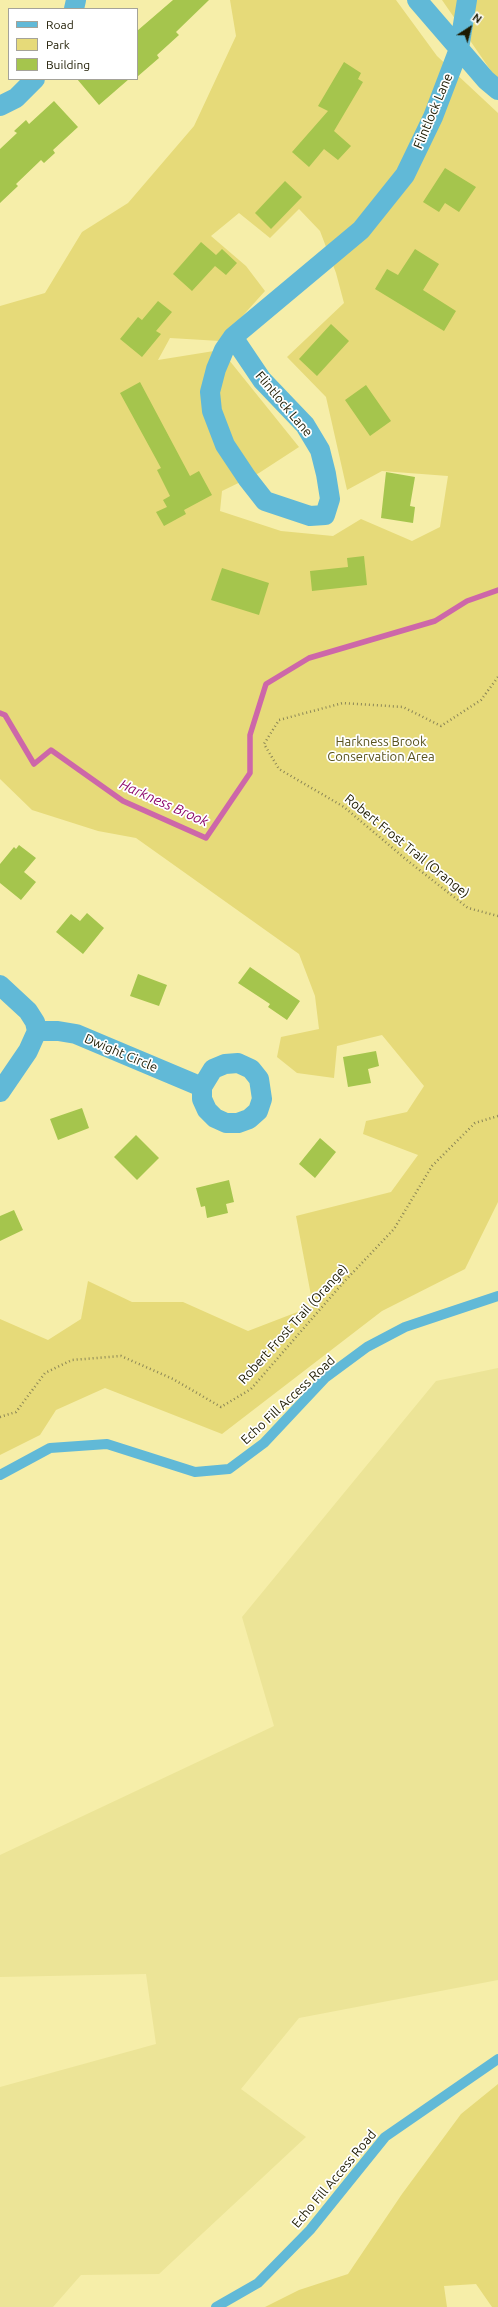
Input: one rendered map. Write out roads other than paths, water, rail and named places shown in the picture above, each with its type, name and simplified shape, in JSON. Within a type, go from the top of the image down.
[{"type":"street","points":[[417,0],[486,80],[498,90]]},
{"type":"street","name":"Flintlock Lane","points":[[233,337],[262,380],[305,425],[320,450],[330,499],[325,515],[310,516],[265,501],[246,478],[225,445],[212,411],[210,392],[224,350],[233,337],[361,230],[388,198],[405,174],[433,117],[459,49],[467,0]]},
{"type":"street","points":[[0,106],[16,98],[34,80]]},
{"type":"street","points":[[0,984],[28,1011],[35,1022],[37,1031],[28,1051],[0,1092]]},
{"type":"street","name":"Dwight Circle","points":[[37,1031],[58,1031],[76,1034],[202,1087]]},
{"type":"lane","name":"Echo Fill Access Road","points":[[0,1475],[50,1448],[107,1444],[194,1472],[228,1469],[264,1443],[325,1378],[367,1347],[405,1327],[498,1296]]},
{"type":"lane","name":"Echo Fill Access Road","points":[[216,2307],[258,2283],[310,2230],[385,2137],[498,2059]]},
{"type":"waterway","name":"Harkness Brook","points":[[0,713],[5,715],[34,764],[51,750],[123,801],[206,838],[250,773],[250,735],[266,684],[309,658],[435,621],[467,601],[498,590]]},
{"type":"park label","name":"Harkness Brook Conservation Area","points":[[381,750]]}]
